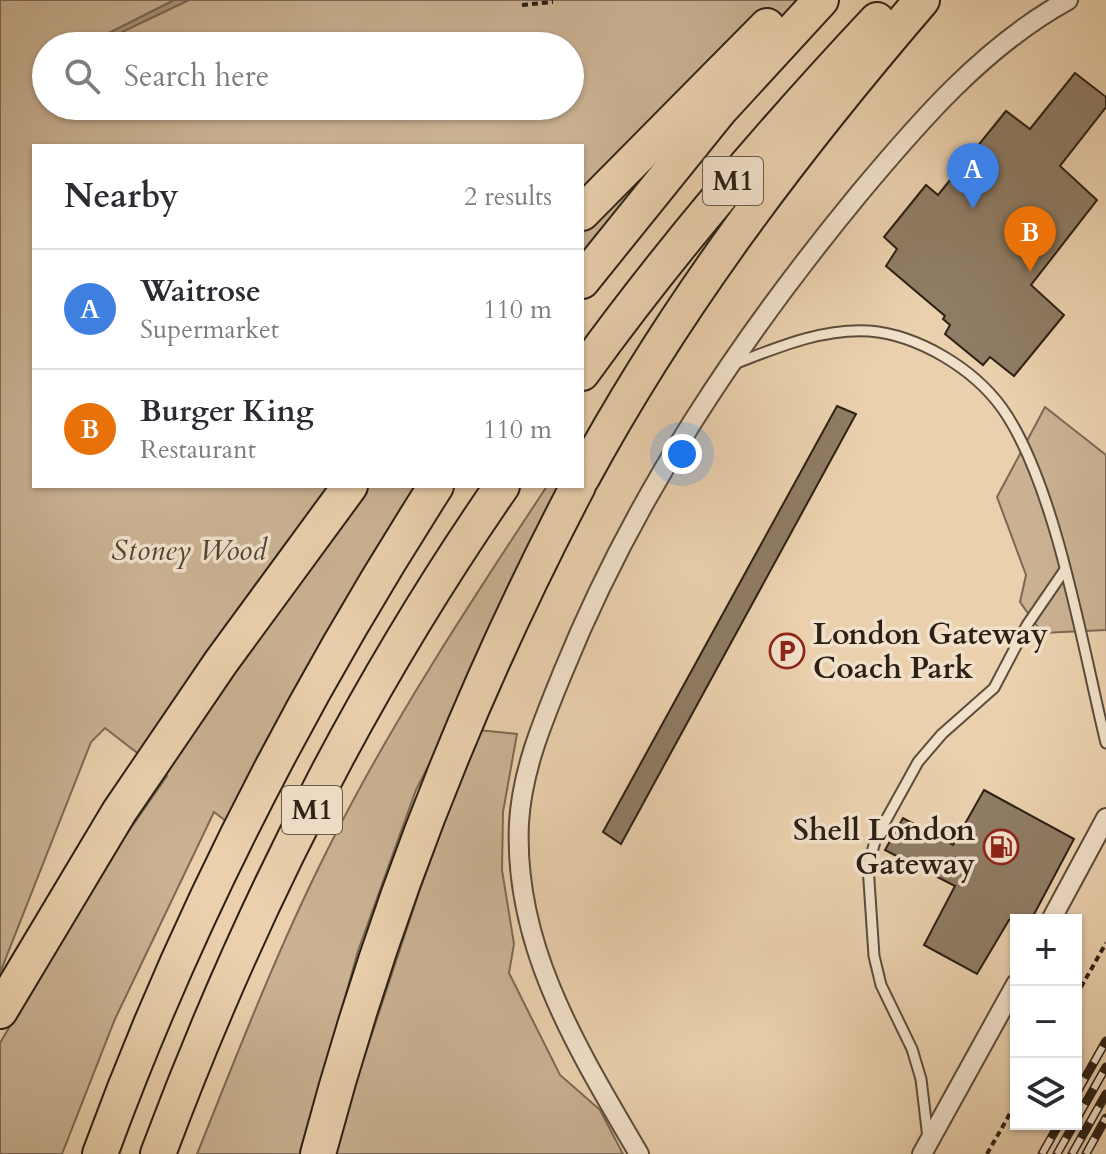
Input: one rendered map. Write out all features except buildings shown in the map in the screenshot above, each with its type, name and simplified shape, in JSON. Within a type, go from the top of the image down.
[{"type":"highway","points":[[584,211],[793,0]]},
{"type":"highway","name":"M1","points":[[584,279],[719,111],[821,0]]},
{"type":"highway","name":"M1","points":[[584,370],[647,286],[761,147],[897,0]]},
{"type":"highway","name":"M1","points":[[584,475],[647,366],[700,285],[811,133],[922,0]]},
{"type":"highway","points":[[0,1011],[119,812],[221,662],[349,488]]},
{"type":"highway","name":"M1","points":[[100,1154],[143,1044],[216,876],[331,659],[435,488]]},
{"type":"highway","name":"M1","points":[[158,1154],[229,981],[307,819],[394,659],[501,488]]},
{"type":"highway","points":[[318,1154],[368,978],[432,803],[503,634],[577,488]]},
{"type":"street","points":[[639,1154],[561,1014],[545,976],[525,910],[519,823],[525,776],[537,736],[585,617],[654,483],[727,367],[813,249],[897,149],[991,54],[1039,16],[1068,0]]},
{"type":"street","points":[[1054,914],[1106,818]]},
{"type":"street","points":[[926,1149],[1015,986]]},
{"type":"lane","points":[[727,367],[817,336],[871,331],[915,344],[951,361],[979,383],[1002,409],[1030,464],[1064,571],[1106,743]]},
{"type":"lane","points":[[926,1149],[916,1064],[881,985],[874,956],[868,866],[876,838],[918,762],[942,734],[994,688],[1027,625],[1064,571]]},
{"type":"path","points":[[522,5],[553,2]]},
{"type":"path","points":[[1082,986],[1106,943]]},
{"type":"path","points":[[987,1154],[1010,1114]]},
{"type":"green space","name":"Stoney Wood","points":[[0,0],[825,0],[584,290],[584,144],[32,144],[32,488],[445,488],[248,838],[214,812],[115,1019],[62,1154],[0,1154],[0,1043],[99,874],[167,776],[105,728],[91,742],[0,973]]},
{"type":"green space","points":[[1045,407],[1106,455],[1106,630],[1042,633],[1020,602],[1026,575],[997,497]]},
{"type":"green space","points":[[546,488],[570,488],[416,790],[358,951],[301,1154],[197,1154],[279,954],[334,837],[409,702]]},
{"type":"green space","points":[[478,730],[517,734],[503,812],[502,870],[514,944],[509,973],[560,1075],[600,1110],[623,1154],[332,1154],[419,892]]},
{"type":"shaded area","points":[[174,0],[189,0],[122,32],[111,32]]},
{"type":"railway","points":[[1082,1083],[1106,1041]]},
{"type":"railway","points":[[1082,1109],[1106,1067]]},
{"type":"railway","points":[[1072,1154],[1106,1094]]},
{"type":"railway","points":[[1086,1154],[1106,1118]]},
{"type":"railway","points":[[1042,1154],[1056,1130]]},
{"type":"railway","points":[[1057,1154],[1071,1130]]},
{"type":"place","name":"Waitrose","points":[[973,209]]},
{"type":"place","name":"Burger King","points":[[1030,272]]},
{"type":"place","name":"London Gateway Coach Park","points":[[787,651]]},
{"type":"place","name":"Shell London Gateway","points":[[1001,847]]}]
